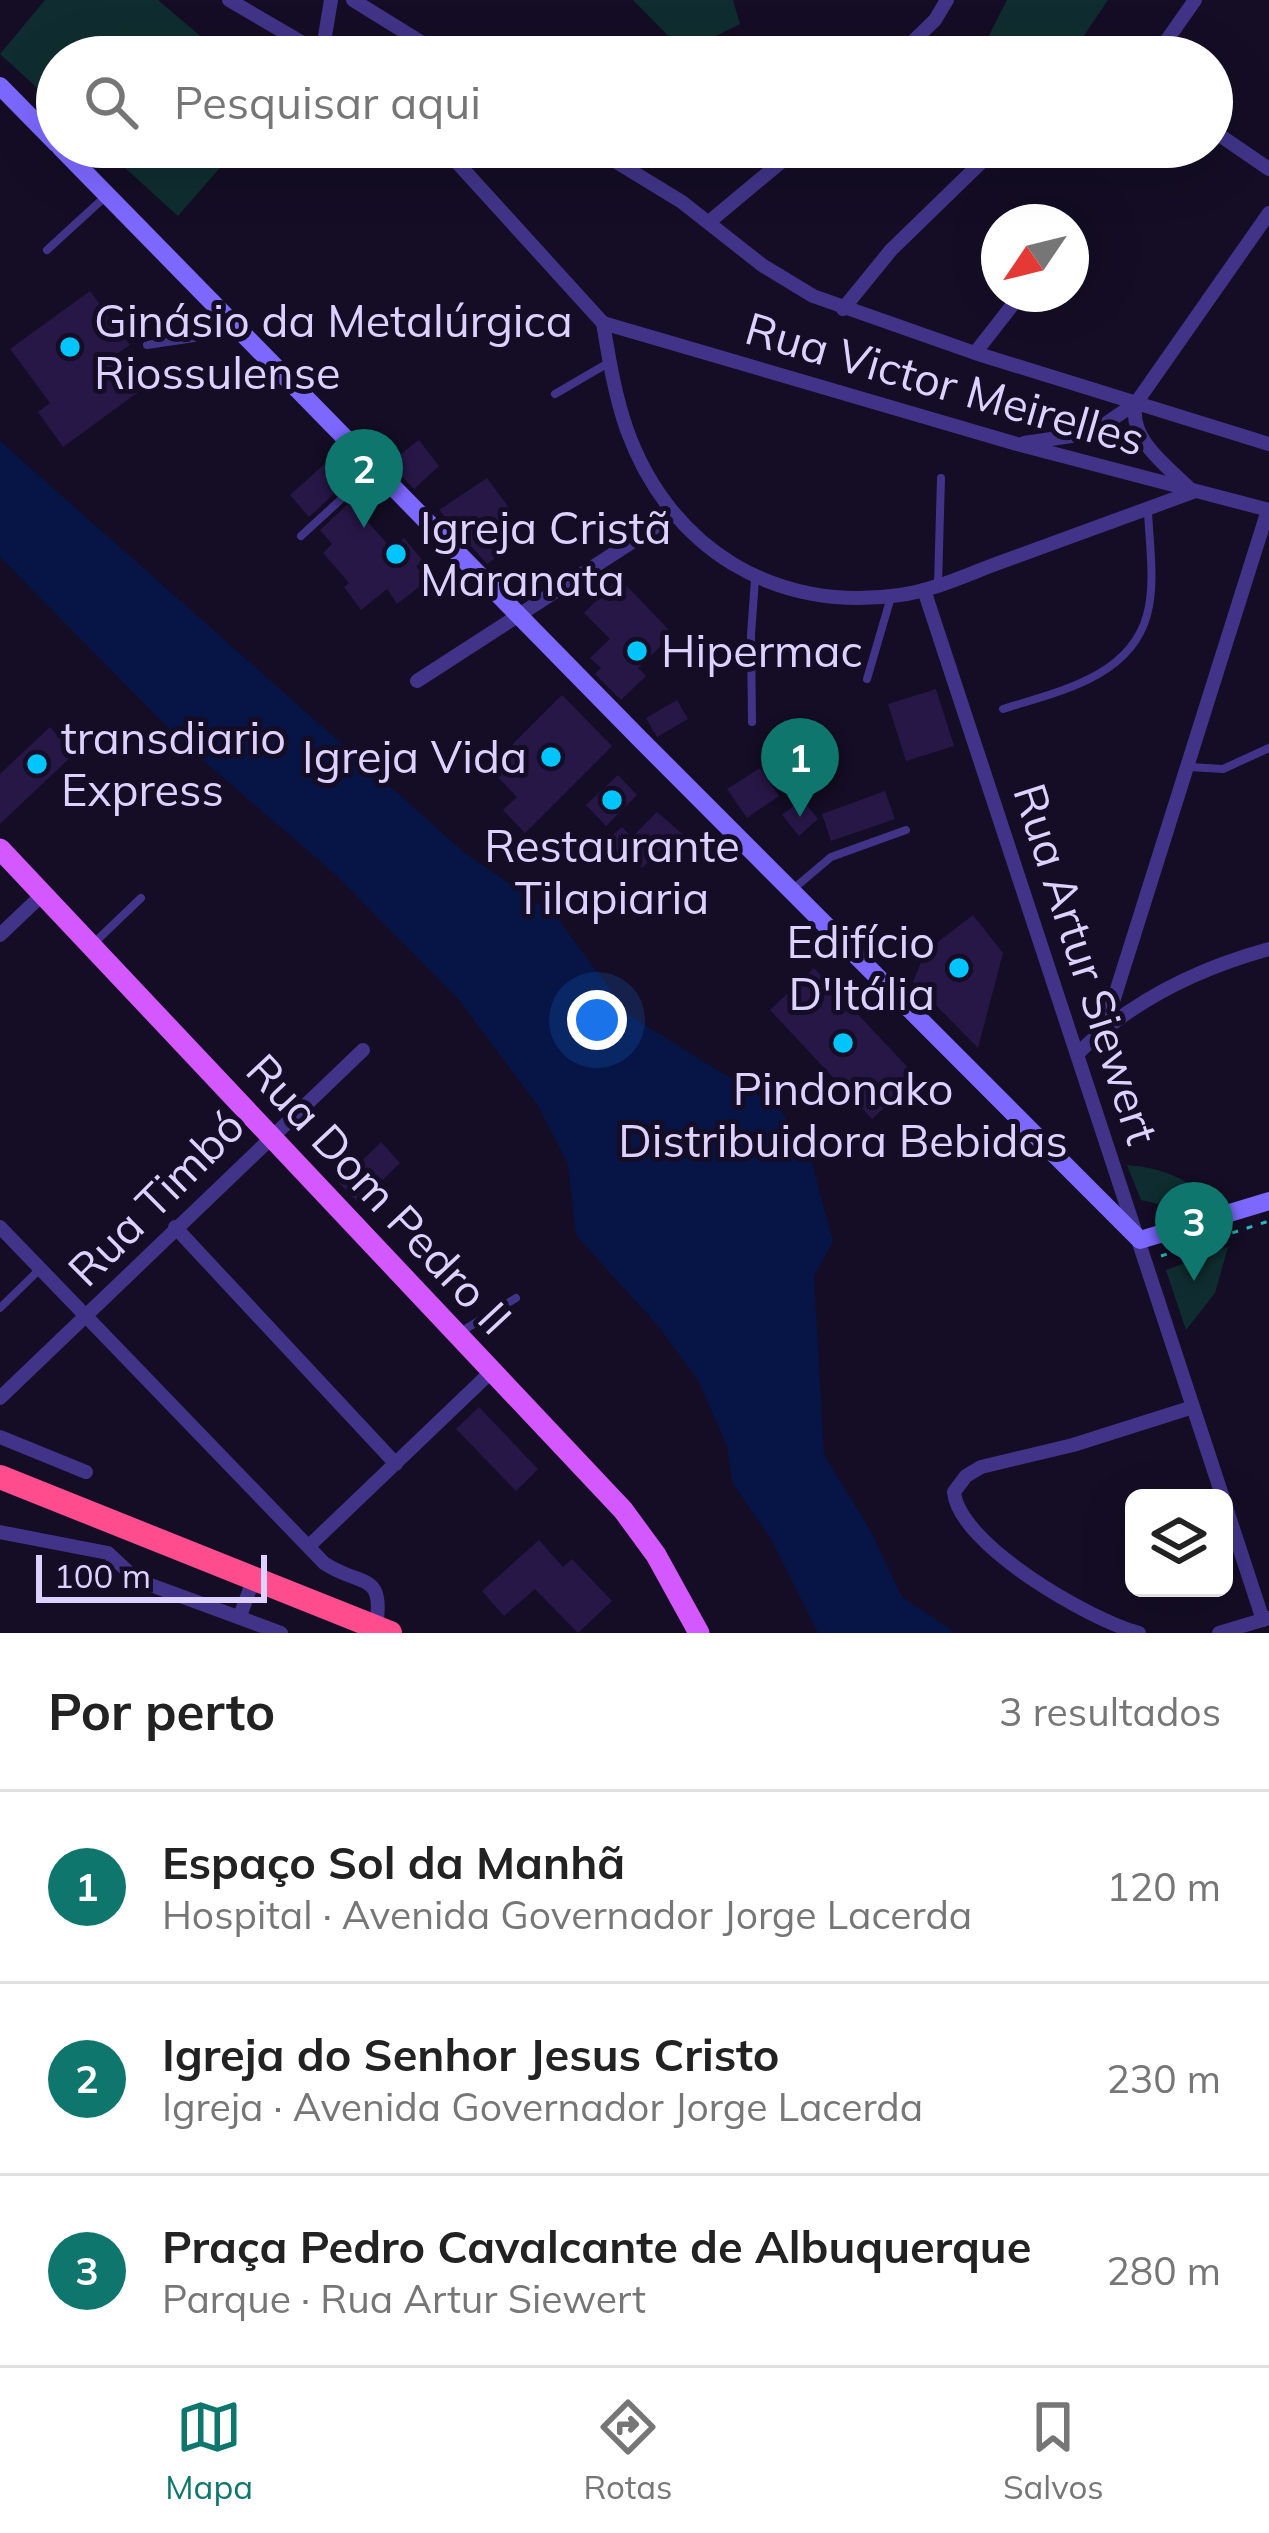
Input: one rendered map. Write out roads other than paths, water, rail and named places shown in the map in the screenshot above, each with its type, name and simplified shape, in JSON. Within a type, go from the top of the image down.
[{"type":"highway","points":[[0,1477],[383,1630]]},
{"type":"main road","points":[[0,86],[36,123]]},
{"type":"main road","points":[[80,168],[1140,1240],[1269,1201]]},
{"type":"main road","name":"Rua Dom Pedro II","points":[[0,849],[623,1510],[656,1555],[699,1633]]},
{"type":"main road","points":[[676,1633],[685,1606]]},
{"type":"street","points":[[230,0],[292,36]]},
{"type":"street","points":[[327,36],[331,0]]},
{"type":"street","points":[[353,0],[412,36]]},
{"type":"street","points":[[918,36],[947,0]]},
{"type":"street","points":[[1170,36],[1195,0]]},
{"type":"street","points":[[1233,144],[1269,169]]},
{"type":"street","points":[[462,168],[603,323],[621,410],[638,458],[675,514],[700,541],[755,579],[814,595],[892,596],[931,588],[1193,492],[1138,435],[1132,418],[1136,404]]},
{"type":"street","points":[[625,168],[709,222],[787,282],[843,309],[1269,444]]},
{"type":"street","points":[[709,222],[774,168]]},
{"type":"street","points":[[843,309],[891,250],[975,168]]},
{"type":"street","points":[[1017,444],[1092,433],[1136,404],[1269,213]]},
{"type":"street","points":[[975,353],[1007,312]]},
{"type":"street","name":"Rua Victor Meirelles","points":[[603,323],[1017,444],[1269,510]]},
{"type":"street","points":[[1109,425],[1138,435]]},
{"type":"street","points":[[1105,1027],[1269,510]]},
{"type":"street","points":[[417,681],[675,514]]},
{"type":"street","name":"Rua Artur Siewert","points":[[931,588],[1220,1489]]},
{"type":"street","points":[[0,935],[43,894]]},
{"type":"street","points":[[1077,1054],[1105,1027],[1164,989],[1224,961],[1269,949]]},
{"type":"street","name":"Rua Timbó","points":[[0,1398],[363,1050]]},
{"type":"street","points":[[0,1227],[332,1569],[371,1583],[380,1599],[383,1630]]},
{"type":"street","points":[[175,1227],[396,1465]]},
{"type":"street","points":[[309,1546],[492,1371]]},
{"type":"street","points":[[1139,1633],[1084,1612],[1029,1576],[972,1529],[961,1516],[954,1492],[981,1467],[1073,1445],[1193,1407]]},
{"type":"street","points":[[0,1437],[86,1472]]},
{"type":"street","points":[[108,1552],[113,1522]]},
{"type":"street","name":"Rua Artur Siewert","points":[[1233,1526],[1266,1619]]},
{"type":"street","points":[[0,1532],[108,1552],[137,1580],[281,1633]]},
{"type":"street","points":[[240,1616],[254,1579]]},
{"type":"street","points":[[1219,1633],[1266,1619]]},
{"type":"lane","points":[[47,250],[107,195]]},
{"type":"lane","points":[[147,345],[194,338],[228,319]]},
{"type":"lane","points":[[555,394],[610,362]]},
{"type":"lane","points":[[301,536],[375,469]]},
{"type":"lane","points":[[931,588],[941,478]]},
{"type":"lane","points":[[1003,709],[1087,682],[1129,649],[1147,616],[1148,509]]},
{"type":"lane","points":[[752,722],[755,579]]},
{"type":"lane","points":[[867,679],[892,596]]},
{"type":"lane","points":[[1187,767],[1223,769],[1269,748]]},
{"type":"lane","points":[[791,891],[831,857],[906,830]]},
{"type":"lane","points":[[92,945],[141,898]]},
{"type":"lane","points":[[0,1308],[40,1269]]},
{"type":"lane","points":[[458,1334],[516,1298]]},
{"type":"lane","points":[[235,1633],[240,1616]]},
{"type":"place","name":"Ginásio da Metalúrgica Riossulense","points":[[70,347]]},
{"type":"place","name":"Igreja do Senhor Jesus Cristo","points":[[364,528]]},
{"type":"place","name":"Igreja Cristã Maranata","points":[[396,554]]},
{"type":"place","name":"Hipermac","points":[[637,651]]},
{"type":"place","name":"Igreja Vida","points":[[551,757]]},
{"type":"place","name":"transdiario Express","points":[[37,764]]},
{"type":"place","name":"Restaurante Tilapiaria","points":[[612,800]]},
{"type":"place","name":"Espaço Sol da Manhã","points":[[800,817]]},
{"type":"place","name":"Edifício D'Itália","points":[[959,968]]},
{"type":"place","name":"Pindonako Distribuidora Bebidas","points":[[843,1043]]},
{"type":"place","name":"Praça Pedro Cavalcante de Albuquerque","points":[[1194,1281]]}]
